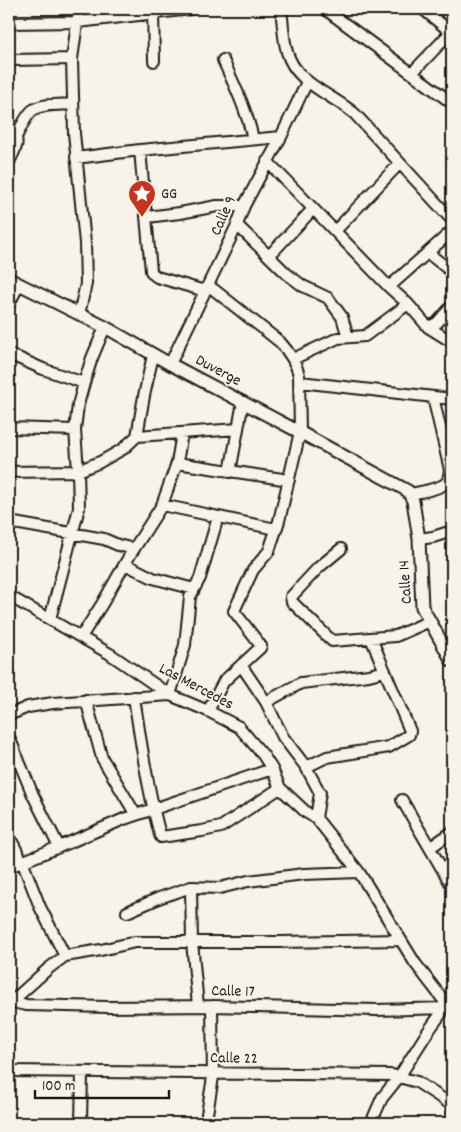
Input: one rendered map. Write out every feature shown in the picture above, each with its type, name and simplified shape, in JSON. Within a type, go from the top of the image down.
[{"type":"street","points":[[79,9],[72,59],[74,133],[85,242],[86,284],[79,314]]},
{"type":"street","points":[[9,23],[78,22],[152,11],[191,9]]},
{"type":"street","points":[[282,9],[287,52],[296,70],[307,82],[355,114],[452,220]]},
{"type":"street","points":[[325,9],[452,103]]},
{"type":"street","points":[[412,73],[452,32],[423,9]]},
{"type":"street","points":[[152,11],[154,61]]},
{"type":"street","points":[[9,60],[72,59]]},
{"type":"street","points":[[223,60],[239,94],[249,121],[253,139]]},
{"type":"street","name":"Calle 9","points":[[170,364],[237,225],[244,206],[281,137],[307,82]]},
{"type":"street","points":[[9,162],[17,144],[12,133],[22,124],[32,110],[46,106],[73,104]]},
{"type":"street","points":[[76,158],[281,137]]},
{"type":"street","points":[[140,150],[152,274],[157,278],[207,288],[280,342],[290,353],[297,366],[300,379],[300,432],[276,529],[269,551],[253,570],[234,611],[261,646],[224,681],[208,711]]},
{"type":"street","points":[[267,161],[389,287],[408,304],[428,327],[452,342]]},
{"type":"street","points":[[334,231],[400,162]]},
{"type":"street","points":[[147,217],[217,206],[244,206]]},
{"type":"street","points":[[269,256],[313,208]]},
{"type":"street","points":[[237,225],[287,274],[303,286],[328,298],[342,317],[348,337]]},
{"type":"street","points":[[389,287],[452,231]]},
{"type":"street","points":[[428,253],[452,272]]},
{"type":"street","points":[[9,304],[14,282]]},
{"type":"street","name":"Duverge","points":[[14,282],[106,327],[153,355],[402,487],[410,494]]},
{"type":"street","points":[[293,359],[338,338],[365,336],[408,304]]},
{"type":"street","points":[[428,327],[437,323],[452,306]]},
{"type":"street","points":[[50,619],[79,508],[75,430],[78,405],[92,358],[106,327]]},
{"type":"street","points":[[9,354],[43,369],[84,383]]},
{"type":"street","points":[[137,436],[153,355]]},
{"type":"street","points":[[300,379],[452,399]]},
{"type":"street","points":[[410,494],[440,487],[446,483],[449,476],[450,470],[433,397]]},
{"type":"street","points":[[230,472],[243,402]]},
{"type":"street","points":[[9,428],[75,430]]},
{"type":"street","points":[[9,472],[78,471],[100,462],[123,448],[137,436],[238,429]]},
{"type":"street","points":[[81,637],[162,505],[177,463],[182,433]]},
{"type":"street","points":[[177,463],[288,480]]},
{"type":"street","name":"Calle 14","points":[[410,494],[413,501],[419,539],[422,607],[452,661]]},
{"type":"street","points":[[162,505],[276,529]]},
{"type":"street","points":[[9,714],[28,707],[52,703],[170,694],[185,645],[190,597],[200,578],[218,517]]},
{"type":"street","points":[[9,522],[104,539],[134,549]]},
{"type":"street","points":[[419,539],[452,531]]},
{"type":"street","points":[[341,549],[318,568],[291,597],[292,602],[332,641],[396,636],[430,621]]},
{"type":"street","points":[[125,564],[154,578],[194,589]]},
{"type":"street","name":"Las Mercedes","points":[[9,596],[110,654],[170,694],[239,727],[263,754],[280,788],[307,813],[316,818],[359,872],[415,964],[449,1007]]},
{"type":"street","points":[[306,766],[327,757],[389,748],[409,736],[410,731],[371,638]]},
{"type":"street","points":[[241,665],[266,702],[283,737],[306,766],[320,793],[316,818]]},
{"type":"street","points":[[266,702],[301,683],[369,675],[384,671]]},
{"type":"street","points":[[134,697],[153,809],[162,837],[221,827],[280,788]]},
{"type":"street","points":[[86,700],[102,758],[136,815]]},
{"type":"street","points":[[9,737],[33,795],[59,847]]},
{"type":"street","points":[[9,867],[136,815],[272,770]]},
{"type":"street","points":[[402,800],[452,886]]},
{"type":"street","points":[[431,848],[452,832]]},
{"type":"street","points":[[9,836],[22,861],[40,907],[65,956]]},
{"type":"street","points":[[127,912],[191,887],[220,888],[248,881],[304,874],[359,872]]},
{"type":"street","points":[[191,887],[192,942],[198,1006]]},
{"type":"street","points":[[10,1003],[65,956],[136,942],[401,940]]},
{"type":"street","name":"Calle 17","points":[[10,1003],[26,1005],[212,1006],[377,1010],[449,1007]]},
{"type":"street","points":[[207,1123],[213,1073],[212,1006]]},
{"type":"street","points":[[371,1123],[382,1098],[399,1077],[427,1033],[449,1007]]},
{"type":"street","name":"Calle 22","points":[[9,1071],[392,1075],[416,1082],[452,1104]]},
{"type":"street","points":[[81,1123],[82,1072]]},
{"type":"place","name":"GG","points":[[142,218]]}]
